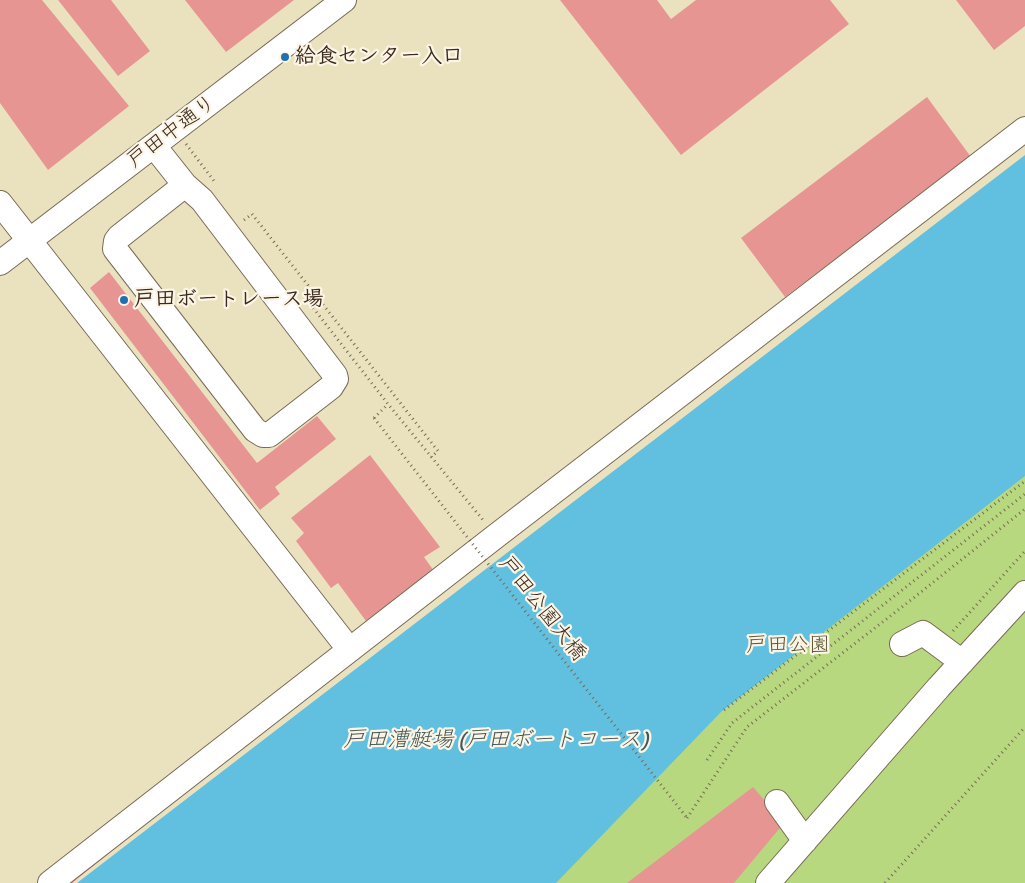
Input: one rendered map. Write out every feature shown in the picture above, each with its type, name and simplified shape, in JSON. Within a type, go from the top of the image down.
[{"type":"street","name":"戸田中通り","points":[[0,263],[344,0]]},
{"type":"street","points":[[50,883],[349,649],[1025,128]]},
{"type":"street","points":[[154,146],[185,185],[202,200],[335,375],[336,379],[331,388],[268,435],[259,434],[255,430],[115,249],[119,236],[185,185]]},
{"type":"street","points":[[0,203],[349,649]]},
{"type":"street","points":[[768,883],[1025,593]]},
{"type":"street","points":[[902,644],[923,633],[962,662]]},
{"type":"street","points":[[777,802],[805,841]]},
{"type":"path","points":[[175,130],[216,182]]},
{"type":"path","points":[[238,212],[250,226]]},
{"type":"path","points":[[244,220],[252,214],[438,451],[431,457]]},
{"type":"path","points":[[304,296],[388,404],[496,536]]},
{"type":"path","name":"戸田公園大橋","points":[[388,404],[374,418],[686,818],[747,727],[1025,509]]},
{"type":"path","points":[[724,710],[1025,481]]},
{"type":"path","points":[[707,760],[732,723],[1025,494]]},
{"type":"path","points":[[952,631],[1025,551]]},
{"type":"path","points":[[885,883],[1025,727]]},
{"type":"green space","name":"戸田漕艇場 (戸田ボートコース)","points":[[1025,156],[1025,883],[113,883]]},
{"type":"water","name":"戸田漕艇場 (戸田ボートコース)","points":[[1025,155],[1025,476],[722,711],[556,883],[77,883]]},
{"type":"building","points":[[0,0],[42,0],[129,106],[48,170],[0,103]]},
{"type":"building","points":[[58,0],[111,0],[150,51],[118,76]]},
{"type":"building","points":[[185,0],[294,0],[226,52]]},
{"type":"building","points":[[560,0],[657,0],[671,19],[696,0],[830,0],[849,24],[681,155]]},
{"type":"building","points":[[956,0],[1025,0],[1025,26],[994,50]]},
{"type":"building","points":[[927,97],[971,157],[785,297],[741,238]]},
{"type":"building","points":[[109,272],[257,463],[317,416],[336,439],[275,487],[280,494],[260,510],[90,288]]},
{"type":"building","points":[[370,455],[440,547],[424,557],[434,571],[366,621],[338,583],[331,588],[296,541],[304,533],[291,518]]},
{"type":"building","points":[[753,787],[784,823],[734,883],[627,883]]},
{"type":"building","points":[[122,833],[127,839],[72,883],[60,883]]},
{"type":"place","name":"給食センター入口","points":[[285,57]]},
{"type":"place","name":"戸田ボートレース場","points":[[124,300]]},
{"type":"park label","name":"戸田公園","points":[[788,646]]}]
